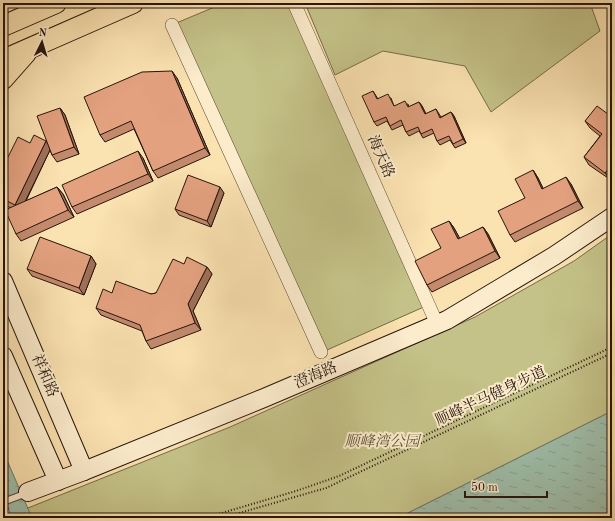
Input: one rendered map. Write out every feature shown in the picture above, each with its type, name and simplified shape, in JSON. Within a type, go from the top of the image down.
[{"type":"main road","points":[[8,22],[56,3]]},
{"type":"main road","points":[[3,60],[133,3]]},
{"type":"main road","points":[[3,79],[30,48]]},
{"type":"street","name":"海天路","points":[[294,3],[437,324]]},
{"type":"street","points":[[172,25],[321,352]]},
{"type":"street","name":"澄海路","points":[[28,492],[84,471],[264,398],[447,320],[554,256],[612,216]]},
{"type":"street","name":"祥和路","points":[[3,281],[84,471]]},
{"type":"street","name":"祥和路","points":[[3,356],[58,481]]},
{"type":"lane","name":"澄海路","points":[[3,502],[28,492]]},
{"type":"path","points":[[205,518],[296,491],[339,476],[612,347]]},
{"type":"path","name":"顺峰半马健身步道","points":[[222,518],[326,488],[612,353]]},
{"type":"green space","points":[[224,3],[287,3],[426,306],[327,350],[174,24]]},
{"type":"green space","points":[[305,3],[590,3],[600,31],[491,112],[465,66],[383,51],[335,75]]},
{"type":"green space","name":"顺峰湾公园","points":[[612,234],[612,411],[398,518],[3,518],[230,427],[475,317],[574,261]]},
{"type":"water","points":[[612,411],[612,518],[398,518]]},
{"type":"water","points":[[3,451],[32,518],[12,518],[3,495]]},
{"type":"building","points":[[172,71],[205,148],[153,171],[131,121],[100,135],[84,97],[142,72]]},
{"type":"building","points":[[373,91],[377,99],[388,94],[394,106],[405,101],[408,107],[419,102],[425,114],[436,109],[440,118],[451,112],[463,139],[453,144],[449,136],[437,141],[432,129],[421,134],[418,127],[406,132],[401,120],[390,126],[386,117],[374,122],[362,96]]},
{"type":"building","points":[[597,106],[612,117],[612,165],[605,173],[584,157],[602,134],[585,121]]},
{"type":"building","points":[[60,108],[74,147],[52,155],[37,116]]},
{"type":"building","points":[[34,135],[46,141],[15,205],[3,199],[3,167],[18,137],[30,143]]},
{"type":"building","points":[[138,151],[148,174],[72,207],[62,185]]},
{"type":"building","points":[[533,170],[542,189],[566,177],[578,201],[510,235],[498,211],[525,198],[515,179]]},
{"type":"building","points":[[188,175],[220,187],[207,221],[175,209]]},
{"type":"building","points":[[57,187],[68,210],[16,234],[5,210]]},
{"type":"building","points":[[449,221],[458,239],[483,227],[495,251],[427,285],[415,261],[441,248],[431,229]]},
{"type":"building","points":[[40,237],[91,256],[79,288],[27,269]]},
{"type":"building","points":[[187,257],[207,267],[188,304],[195,323],[146,341],[140,325],[96,308],[103,289],[112,293],[116,281],[151,294],[156,293],[173,259],[184,264]]}]
